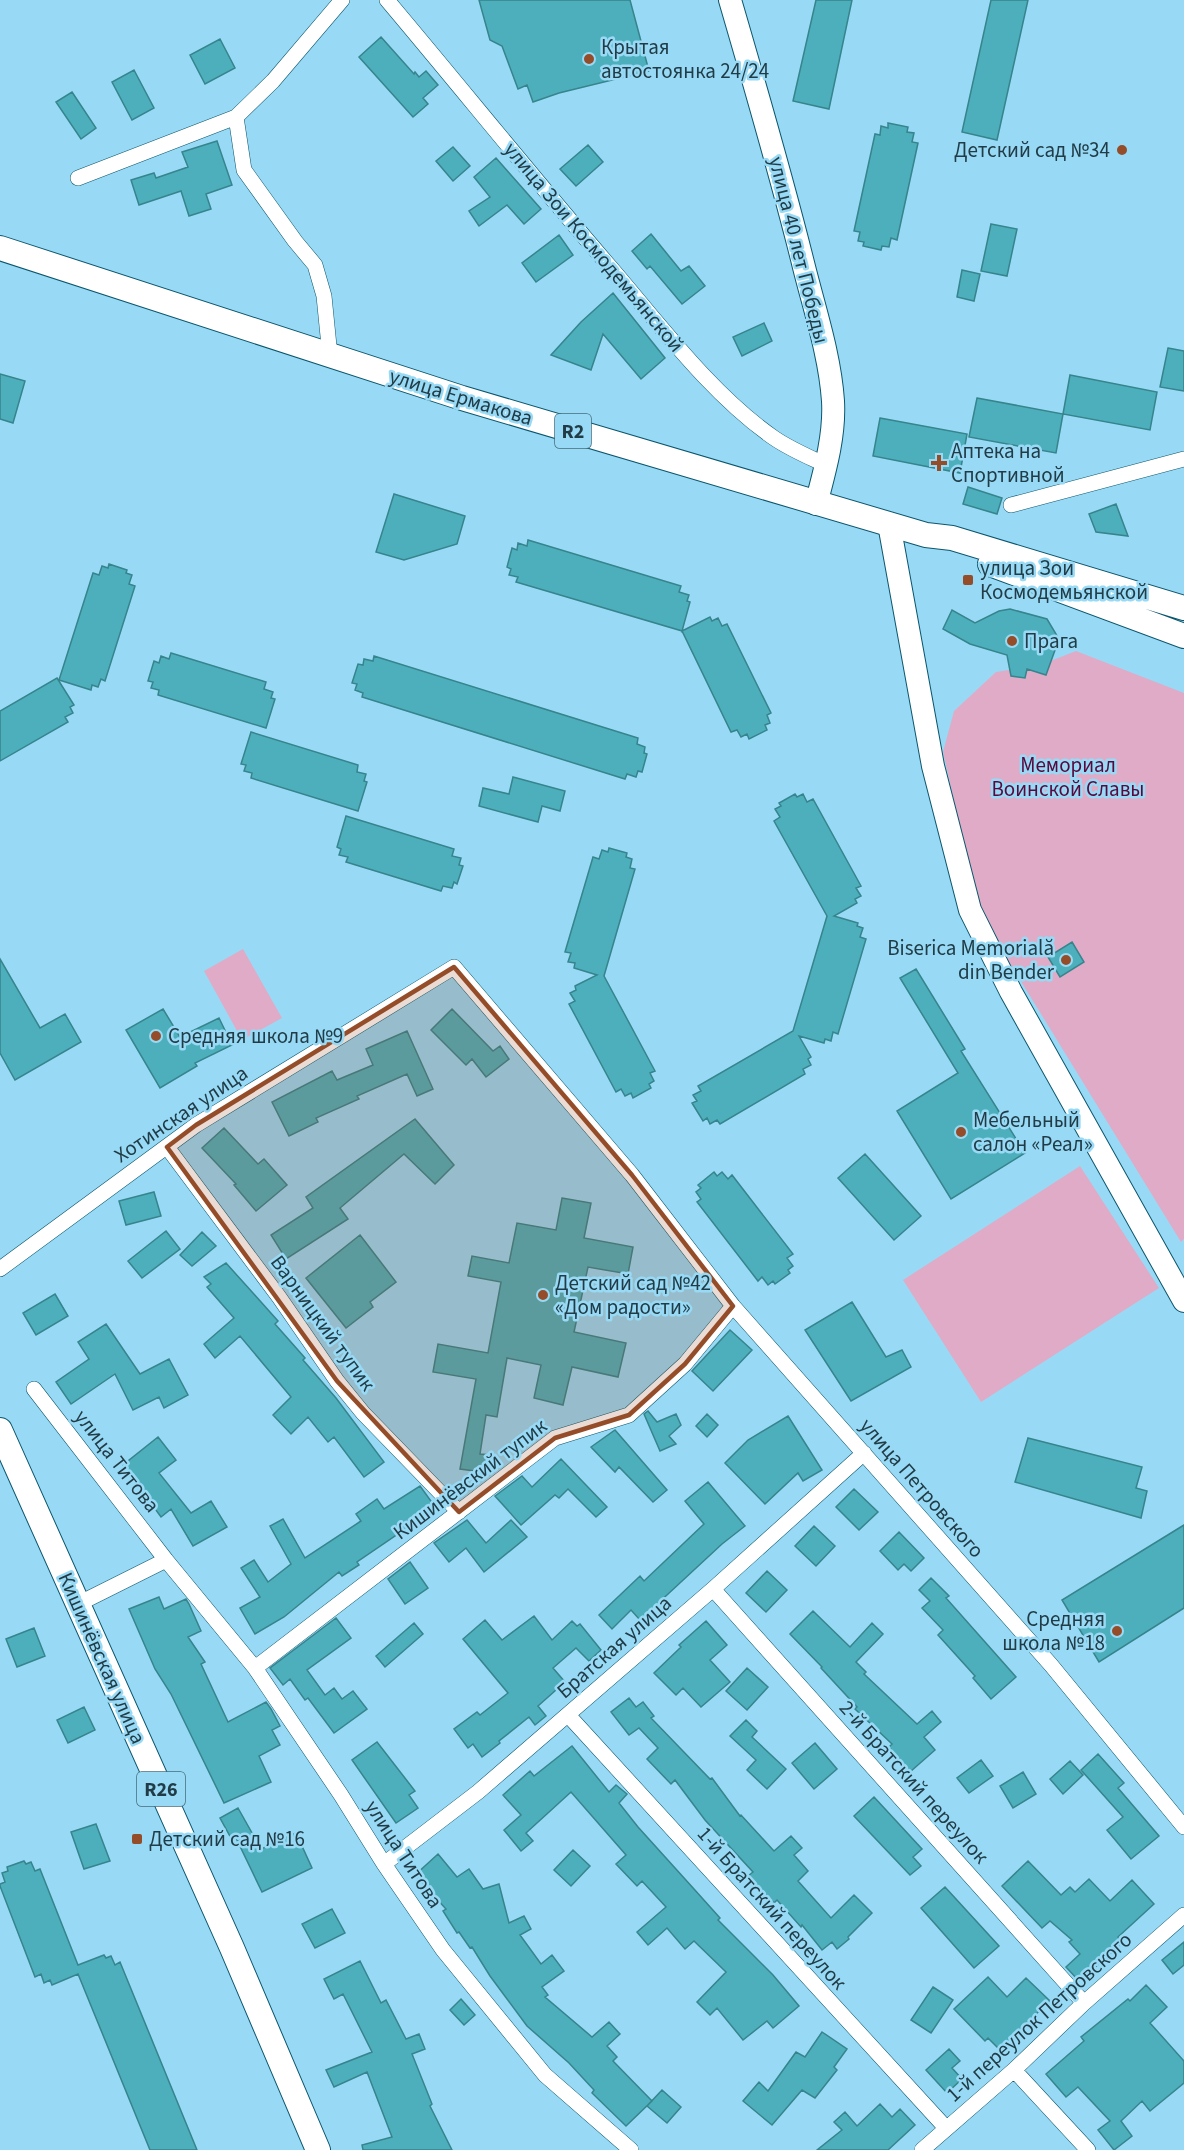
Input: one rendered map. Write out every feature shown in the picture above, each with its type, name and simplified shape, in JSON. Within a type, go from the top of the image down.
[{"type":"main road","name":"улица Ермакова","points":[[0,248],[462,398],[816,504],[926,535],[952,538],[1184,608]]},
{"type":"main road","name":"улица Ермакова","points":[[926,535],[948,548],[1184,636]]},
{"type":"main road","name":"Кишинёвская улица","points":[[0,1430],[232,1948],[318,2150]]},
{"type":"street","points":[[78,178],[236,117],[273,81],[342,0]]},
{"type":"street","name":"улица Зои Космодемьянской","points":[[387,0],[687,357],[735,406],[774,438],[797,452],[826,465]]},
{"type":"street","name":"улица 40 лет Победы","points":[[730,0],[794,226],[828,367],[833,402],[826,465],[816,504]]},
{"type":"street","points":[[236,117],[244,170],[295,242],[315,265],[324,296],[330,356]]},
{"type":"street","points":[[1011,505],[1184,459]]},
{"type":"street","points":[[889,524],[933,766],[970,910],[1011,992],[1184,1301]]},
{"type":"street","name":"Хотинская улица","points":[[0,1269],[196,1125],[454,968]]},
{"type":"street","name":"улица Петровского","points":[[454,968],[632,1175],[734,1306],[1051,1665],[1184,1827]]},
{"type":"street","name":"Варницкий тупик","points":[[168,1147],[279,1297],[337,1381],[363,1413],[459,1512]]},
{"type":"street","name":"Кишинёвский тупик","points":[[255,1668],[459,1512],[492,1484],[555,1438],[629,1415],[685,1364],[734,1306]]},
{"type":"street","name":"улица Титова","points":[[34,1389],[166,1560],[255,1668],[443,1950],[545,2075],[631,2150]]},
{"type":"street","name":"Братская улица","points":[[384,1864],[478,1792],[568,1715],[864,1453]]},
{"type":"street","points":[[78,1604],[166,1560]]},
{"type":"street","name":"2-й Братский переулок","points":[[713,1589],[1084,2003]]},
{"type":"street","name":"1-й Братский переулок","points":[[568,1715],[946,2128]]},
{"type":"street","name":"1-й переулок Петровского","points":[[922,2150],[1014,2070],[1084,2003],[1184,1915]]},
{"type":"street","points":[[1014,2070],[1088,2150]]},
{"type":"highlighted area","points":[[454,967],[632,1175],[733,1306],[685,1364],[629,1415],[555,1438],[459,1512],[337,1381],[167,1147],[196,1125]]},
{"type":"green space","name":"Мемориал Воинской Славы","points":[[1076,651],[1184,693],[1184,1239],[1181,1242],[979,913],[943,752],[954,711],[996,672],[1040,665]]},
{"type":"green space","points":[[243,949],[282,1018],[242,1040],[204,971]]},
{"type":"green space","points":[[1080,1166],[1159,1288],[981,1402],[903,1280]]},
{"type":"building","name":"Крытая автостоянка 24/24","points":[[479,0],[630,0],[649,71],[559,93],[533,102],[527,85],[518,89],[502,46],[490,40]]},
{"type":"building","points":[[816,0],[852,0],[829,109],[793,101]]},
{"type":"building","points":[[991,0],[1028,0],[997,140],[962,132]]},
{"type":"building","points":[[381,37],[414,74],[415,72],[419,77],[426,71],[438,85],[423,98],[428,104],[413,117],[359,57]]},
{"type":"building","points":[[220,39],[235,68],[205,84],[190,55]]},
{"type":"building","points":[[134,70],[154,108],[132,120],[112,82]]},
{"type":"building","points":[[72,92],[96,128],[81,139],[56,102]]},
{"type":"building","points":[[888,123],[908,127],[907,132],[914,133],[912,142],[918,143],[897,240],[891,238],[889,247],[882,246],[881,250],[863,246],[864,242],[858,241],[860,232],[854,231],[875,134],[880,135],[881,126],[888,128]]},
{"type":"building","points":[[217,141],[232,185],[206,194],[211,209],[189,216],[181,191],[139,205],[131,180],[154,173],[156,178],[188,167],[182,152]]},
{"type":"building","points":[[588,145],[603,162],[576,186],[560,169]]},
{"type":"building","points":[[453,147],[470,166],[453,181],[436,161]]},
{"type":"building","points":[[496,158],[541,209],[524,224],[507,205],[479,226],[469,211],[490,197],[474,177]]},
{"type":"building","points":[[991,224],[1017,229],[1007,276],[981,271]]},
{"type":"building","points":[[651,234],[681,271],[689,266],[705,286],[682,304],[650,266],[647,269],[632,251]]},
{"type":"building","points":[[559,235],[573,255],[536,282],[522,263]]},
{"type":"building","points":[[962,270],[980,274],[974,301],[957,297]]},
{"type":"building","points":[[613,293],[665,358],[641,379],[603,334],[591,370],[551,355],[581,322]]},
{"type":"building","points":[[764,323],[772,341],[742,356],[733,337]]},
{"type":"building","points":[[1168,348],[1184,351],[1184,391],[1160,387]]},
{"type":"building","points":[[0,374],[25,381],[13,423],[0,419]]},
{"type":"building","points":[[1070,375],[1157,392],[1150,430],[1063,414]]},
{"type":"building","points":[[977,398],[1063,414],[1056,453],[969,437]]},
{"type":"building","points":[[880,418],[967,434],[960,473],[873,456]]},
{"type":"building","points":[[968,487],[1002,498],[997,514],[963,504]]},
{"type":"building","points":[[394,494],[465,516],[457,544],[404,560],[376,552]]},
{"type":"building","points":[[1116,504],[1128,536],[1096,532],[1089,514]]},
{"type":"building","points":[[528,540],[681,586],[679,592],[689,595],[687,601],[690,602],[682,631],[516,582],[518,577],[509,575],[511,569],[507,567],[512,548],[517,550],[518,543],[527,546]]},
{"type":"building","points":[[109,564],[127,570],[126,573],[132,575],[129,584],[135,586],[105,681],[101,679],[98,687],[92,685],[91,690],[59,680],[93,573],[99,575],[102,566],[108,568]]},
{"type":"building","name":"Прага","points":[[1010,609],[1047,619],[1059,639],[1046,675],[1027,669],[1025,678],[1011,676],[1007,655],[970,644],[943,629],[952,610],[975,623],[999,611]]},
{"type":"building","points":[[710,617],[712,621],[718,618],[722,626],[727,624],[771,713],[767,715],[770,723],[765,725],[767,730],[749,739],[747,734],[741,737],[737,730],[731,732],[682,631]]},
{"type":"building","points":[[171,653],[266,682],[264,689],[273,692],[271,698],[275,699],[266,728],[158,695],[159,690],[151,688],[153,682],[148,681],[154,661],[159,663],[161,656],[169,659]]},
{"type":"building","points":[[374,656],[638,738],[637,744],[645,747],[644,753],[647,754],[642,772],[638,771],[636,777],[627,774],[625,779],[362,697],[363,693],[355,690],[357,684],[352,683],[358,664],[363,665],[364,659],[373,661]]},
{"type":"building","points":[[57,678],[74,705],[70,707],[73,713],[65,717],[68,722],[0,761],[0,711]]},
{"type":"building","points":[[251,732],[358,765],[357,772],[366,774],[364,781],[367,782],[358,811],[251,778],[252,773],[244,771],[246,765],[241,764]]},
{"type":"building","points":[[513,777],[565,791],[560,811],[542,806],[538,822],[479,806],[483,788],[509,794]]},
{"type":"building","points":[[795,794],[797,797],[803,794],[807,802],[813,799],[861,886],[856,888],[861,896],[855,899],[857,903],[834,916],[858,923],[857,926],[863,928],[860,937],[866,939],[838,1034],[833,1032],[831,1041],[825,1039],[824,1043],[799,1036],[811,1057],[808,1059],[811,1065],[803,1069],[805,1074],[720,1124],[717,1120],[710,1124],[707,1118],[703,1121],[692,1103],[697,1101],[693,1095],[701,1091],[698,1086],[793,1031],[827,916],[774,821],[780,817],[775,809],[781,806],[779,803]]},
{"type":"building","points":[[346,816],[454,849],[452,856],[461,858],[459,865],[463,866],[457,884],[454,882],[452,888],[443,886],[441,891],[346,862],[348,857],[339,855],[341,849],[337,847]]},
{"type":"building","points":[[609,848],[627,853],[626,857],[632,859],[630,868],[635,869],[604,976],[655,1071],[650,1073],[654,1081],[649,1084],[651,1088],[633,1098],[631,1093],[625,1096],[621,1089],[616,1092],[569,1004],[575,1001],[570,993],[576,990],[575,986],[597,975],[574,968],[575,963],[568,962],[571,953],[565,952],[593,857],[599,859],[602,850],[608,852]]},
{"type":"building","name":"Biserica Memorială din Bender","points":[[1072,942],[1084,962],[1060,977],[1048,957]]},
{"type":"building","points":[[0,959],[40,1028],[65,1014],[81,1042],[15,1080],[0,1053]]},
{"type":"building","name":"Мебельный салон «Реал»","points":[[916,969],[965,1049],[961,1051],[1025,1153],[951,1199],[897,1111],[958,1073],[900,978]]},
{"type":"building","points":[[163,1009],[180,1037],[219,1018],[232,1045],[195,1063],[197,1066],[160,1088],[126,1030]]},
{"type":"building","points":[[452,1009],[493,1051],[500,1046],[509,1059],[486,1077],[472,1059],[466,1065],[431,1030]]},
{"type":"building","points":[[407,1031],[433,1089],[417,1096],[407,1074],[357,1096],[359,1099],[316,1118],[318,1122],[289,1136],[272,1102],[332,1071],[337,1080],[373,1065],[366,1049]]},
{"type":"building","points":[[415,1119],[454,1165],[435,1184],[404,1154],[340,1208],[348,1219],[286,1259],[271,1235],[313,1208],[306,1197]]},
{"type":"building","points":[[224,1128],[258,1164],[264,1159],[287,1185],[256,1211],[234,1185],[236,1184],[202,1148]]},
{"type":"building","points":[[865,1154],[921,1216],[894,1240],[838,1178]]},
{"type":"building","points":[[714,1172],[717,1176],[722,1172],[728,1179],[732,1175],[793,1254],[787,1258],[793,1266],[788,1270],[790,1273],[775,1284],[773,1281],[768,1285],[762,1277],[758,1281],[697,1202],[701,1199],[696,1192],[701,1188],[698,1185]]},
{"type":"building","points":[[154,1192],[161,1216],[126,1225],[119,1201]]},
{"type":"building","points":[[562,1198],[591,1203],[584,1238],[633,1247],[628,1274],[588,1267],[574,1332],[626,1343],[618,1377],[572,1367],[563,1405],[534,1398],[541,1365],[507,1358],[497,1417],[486,1415],[480,1454],[492,1455],[490,1473],[460,1469],[476,1379],[433,1372],[438,1344],[488,1353],[501,1282],[468,1276],[472,1256],[509,1263],[517,1223],[556,1230]]},
{"type":"building","points":[[166,1231],[180,1249],[142,1278],[128,1261]]},
{"type":"building","points":[[202,1232],[216,1246],[192,1266],[180,1255]]},
{"type":"building","points":[[360,1235],[396,1282],[370,1302],[373,1307],[346,1328],[306,1278]]},
{"type":"building","points":[[226,1263],[278,1321],[275,1324],[305,1358],[303,1360],[336,1398],[384,1462],[364,1477],[334,1437],[328,1442],[308,1417],[291,1434],[273,1415],[291,1397],[240,1336],[215,1358],[204,1344],[234,1318],[207,1287],[211,1284],[204,1277]]},
{"type":"building","points":[[55,1294],[68,1316],[36,1335],[23,1313]]},
{"type":"building","points":[[852,1302],[886,1357],[902,1350],[911,1367],[851,1401],[805,1330]]},
{"type":"building","points":[[106,1324],[140,1374],[169,1359],[188,1395],[164,1408],[159,1397],[133,1410],[115,1374],[71,1404],[56,1382],[89,1359],[78,1342]]},
{"type":"building","points":[[730,1330],[752,1350],[713,1391],[692,1371]]},
{"type":"building","points":[[648,1411],[657,1422],[676,1414],[681,1425],[669,1436],[676,1444],[660,1451],[644,1414]]},
{"type":"building","points":[[707,1414],[718,1425],[707,1437],[696,1426]]},
{"type":"building","points":[[788,1416],[822,1470],[803,1481],[798,1473],[765,1504],[725,1463],[748,1440]]},
{"type":"building","points":[[615,1430],[667,1490],[653,1502],[619,1467],[615,1472],[591,1447]]},
{"type":"building","points":[[158,1437],[176,1460],[159,1473],[191,1513],[211,1501],[227,1527],[193,1546],[171,1509],[161,1517],[123,1465]]},
{"type":"building","points":[[1028,1438],[1142,1467],[1136,1488],[1147,1491],[1141,1518],[1015,1482]]},
{"type":"building","points":[[561,1459],[607,1507],[596,1517],[568,1489],[559,1498],[555,1495],[521,1525],[495,1496],[522,1476],[532,1487]]},
{"type":"building","points":[[708,1482],[745,1526],[722,1544],[640,1620],[631,1610],[612,1629],[599,1615],[640,1576],[644,1581],[704,1524],[685,1501]]},
{"type":"building","points":[[420,1486],[436,1508],[357,1562],[359,1565],[342,1576],[339,1572],[284,1617],[255,1634],[240,1608],[260,1597],[241,1568],[254,1560],[268,1582],[291,1564],[270,1526],[283,1519],[305,1558],[361,1521],[356,1514],[377,1499],[384,1509]]},
{"type":"building","points":[[854,1489],[878,1512],[859,1530],[836,1507]]},
{"type":"building","points":[[467,1520],[486,1543],[511,1520],[527,1537],[484,1572],[466,1548],[449,1562],[434,1543]]},
{"type":"building","points":[[1184,1525],[1184,1608],[1099,1662],[1062,1600]]},
{"type":"building","points":[[814,1526],[835,1546],[816,1566],[795,1546]]},
{"type":"building","points":[[899,1532],[924,1558],[911,1571],[904,1564],[898,1570],[880,1551]]},
{"type":"building","points":[[410,1562],[428,1588],[405,1604],[388,1579]]},
{"type":"building","points":[[767,1571],[787,1590],[766,1612],[746,1593]]},
{"type":"building","points":[[931,1578],[949,1596],[946,1598],[1016,1677],[991,1699],[973,1678],[975,1676],[938,1635],[943,1630],[922,1608],[930,1601],[919,1590]]},
{"type":"building","points":[[159,1597],[164,1609],[186,1599],[189,1604],[201,1631],[188,1637],[205,1662],[201,1664],[228,1722],[266,1702],[271,1709],[280,1726],[272,1730],[280,1745],[259,1756],[271,1782],[224,1803],[171,1694],[155,1669],[129,1609]]},
{"type":"building","points":[[813,1611],[850,1647],[872,1623],[883,1634],[856,1662],[866,1672],[864,1674],[917,1724],[932,1711],[941,1722],[924,1737],[935,1750],[910,1772],[889,1747],[892,1744],[855,1709],[857,1707],[790,1634]]},
{"type":"building","points":[[534,1616],[552,1640],[572,1621],[577,1626],[580,1624],[601,1650],[589,1661],[576,1648],[553,1668],[565,1682],[538,1706],[546,1716],[535,1725],[529,1717],[482,1757],[473,1744],[468,1748],[454,1729],[477,1712],[480,1715],[508,1693],[463,1639],[485,1620],[502,1640]]},
{"type":"building","points":[[336,1618],[351,1638],[307,1670],[325,1695],[334,1688],[342,1699],[353,1691],[367,1709],[334,1733],[308,1698],[305,1700],[290,1679],[283,1685],[270,1668]]},
{"type":"building","points":[[706,1621],[727,1645],[710,1660],[730,1682],[701,1707],[683,1688],[676,1695],[654,1673],[681,1647],[679,1645]]},
{"type":"building","points":[[414,1623],[423,1634],[385,1667],[376,1656]]},
{"type":"building","points":[[34,1628],[45,1656],[17,1667],[6,1639]]},
{"type":"building","points":[[747,1668],[768,1687],[747,1710],[726,1691]]},
{"type":"building","points":[[629,1698],[636,1707],[643,1702],[654,1716],[651,1718],[710,1779],[712,1778],[740,1816],[774,1851],[791,1836],[802,1848],[794,1855],[808,1871],[798,1881],[831,1918],[854,1895],[872,1913],[848,1937],[849,1939],[837,1949],[832,1942],[822,1950],[802,1925],[801,1927],[777,1900],[774,1903],[748,1876],[753,1872],[705,1820],[675,1780],[671,1784],[647,1759],[658,1748],[639,1728],[629,1735],[611,1712]]},
{"type":"building","points":[[84,1707],[95,1730],[68,1743],[57,1720]]},
{"type":"building","points":[[746,1720],[757,1731],[752,1737],[786,1769],[767,1789],[747,1770],[756,1760],[730,1736]]},
{"type":"building","points":[[377,1742],[415,1791],[409,1795],[418,1808],[396,1823],[352,1760]]},
{"type":"building","points":[[815,1743],[837,1769],[814,1789],[792,1763]]},
{"type":"building","points":[[572,1746],[609,1792],[616,1785],[627,1794],[619,1803],[638,1827],[720,1918],[718,1920],[773,1975],[799,2006],[773,2028],[767,2021],[743,2040],[717,2008],[710,2015],[697,2002],[726,1972],[694,1941],[685,1949],[667,1928],[648,1945],[637,1932],[666,1907],[642,1881],[637,1886],[616,1864],[626,1855],[571,1792],[526,1833],[533,1841],[521,1851],[504,1830],[521,1815],[503,1795],[530,1771],[534,1776]]},
{"type":"building","points":[[1098,1754],[1124,1783],[1118,1788],[1159,1836],[1131,1859],[1107,1830],[1123,1817],[1081,1770]]},
{"type":"building","points":[[981,1760],[993,1776],[969,1793],[957,1778]]},
{"type":"building","points":[[1070,1761],[1083,1775],[1063,1794],[1050,1779]]},
{"type":"building","points":[[1023,1772],[1036,1794],[1013,1808],[1000,1786]]},
{"type":"building","points":[[874,1797],[922,1849],[913,1857],[921,1866],[910,1875],[854,1816]]},
{"type":"building","points":[[238,1808],[261,1849],[296,1833],[312,1868],[262,1892],[235,1836],[231,1838],[220,1818]]},
{"type":"building","points":[[96,1824],[110,1861],[84,1869],[71,1832]]},
{"type":"building","points":[[573,1850],[590,1866],[571,1886],[554,1870]]},
{"type":"building","points":[[438,1854],[457,1877],[469,1869],[483,1889],[499,1884],[509,1923],[524,1916],[531,1929],[520,1935],[541,1964],[552,1955],[564,1971],[542,1987],[548,1995],[545,1997],[592,2037],[609,2022],[620,2034],[607,2046],[617,2057],[613,2061],[652,2101],[626,2126],[592,2093],[594,2090],[569,2063],[527,2026],[472,1947],[470,1948],[459,1932],[457,1933],[443,1911],[446,1909],[415,1875]]},
{"type":"building","points":[[24,1861],[26,1864],[31,1862],[35,1871],[40,1869],[78,1965],[104,1955],[106,1958],[111,1956],[115,1965],[120,1962],[197,2150],[150,2150],[78,1974],[52,1985],[50,1980],[44,1983],[41,1974],[35,1977],[0,1886],[5,1882],[2,1873],[8,1871],[7,1867]]},
{"type":"building","points":[[1028,1861],[1061,1895],[1070,1887],[1075,1892],[1089,1879],[1110,1901],[1132,1880],[1154,1904],[1118,1937],[1123,1943],[1079,1981],[1066,1967],[1080,1954],[1069,1942],[1072,1940],[1050,1921],[1042,1928],[1002,1886]]},
{"type":"building","points":[[945,1887],[999,1946],[974,1968],[921,1908]]},
{"type":"building","points":[[332,1909],[345,1933],[315,1948],[302,1924]]},
{"type":"building","points":[[1184,1942],[1184,1965],[1173,1974],[1162,1960]]},
{"type":"building","points":[[360,1961],[381,2003],[386,2000],[406,2039],[419,2034],[425,2049],[412,2054],[432,2104],[430,2106],[452,2150],[363,2150],[362,2145],[392,2137],[367,2072],[334,2087],[326,2070],[372,2052],[343,1994],[334,1999],[324,1979]]},
{"type":"building","points":[[988,1977],[1007,1997],[1026,1978],[1050,2001],[999,2049],[988,2038],[985,2041],[954,2009]]},
{"type":"building","points":[[1146,1985],[1167,2007],[1150,2023],[1184,2061],[1184,2083],[1150,2111],[1142,2101],[1121,2121],[1132,2136],[1114,2150],[1098,2130],[1110,2121],[1078,2087],[1066,2097],[1046,2074],[1084,2041],[1081,2037],[1128,1999],[1130,2001]]},
{"type":"building","points":[[933,1987],[953,2000],[931,2033],[911,2020]]},
{"type":"building","points":[[461,1999],[475,2015],[464,2025],[450,2010]]},
{"type":"building","points":[[822,2032],[847,2049],[834,2067],[837,2070],[815,2098],[802,2090],[772,2125],[743,2101],[759,2082],[768,2091],[796,2052],[805,2057]]},
{"type":"building","points":[[949,2049],[960,2061],[952,2068],[962,2079],[947,2093],[926,2070]]},
{"type":"building","points":[[662,2090],[681,2107],[667,2123],[647,2106]]},
{"type":"building","points":[[880,2104],[892,2117],[900,2109],[915,2125],[888,2150],[817,2150],[842,2130],[834,2122],[845,2112],[857,2126]]},
{"type":"place","name":"Крытая автостоянка 24/24","points":[[589,59]]},
{"type":"place","name":"Детский сад №34","points":[[1122,150]]},
{"type":"place","name":"Аптека на Спортивной","points":[[939,463]]},
{"type":"place","name":"улица Зои Космодемьянской","points":[[968,580]]},
{"type":"place","name":"Прага","points":[[1012,641]]},
{"type":"place","name":"Biserica Memorială din Bender","points":[[1066,960]]},
{"type":"place","name":"Средняя школа №9","points":[[156,1036]]},
{"type":"place","name":"Мебельный салон «Реал»","points":[[961,1132]]},
{"type":"place","name":"Детский сад №42 «Дом радости»","points":[[543,1295]]},
{"type":"place","name":"Средняя школа №18","points":[[1117,1631]]},
{"type":"place","name":"Детский сад №16","points":[[137,1839]]}]
